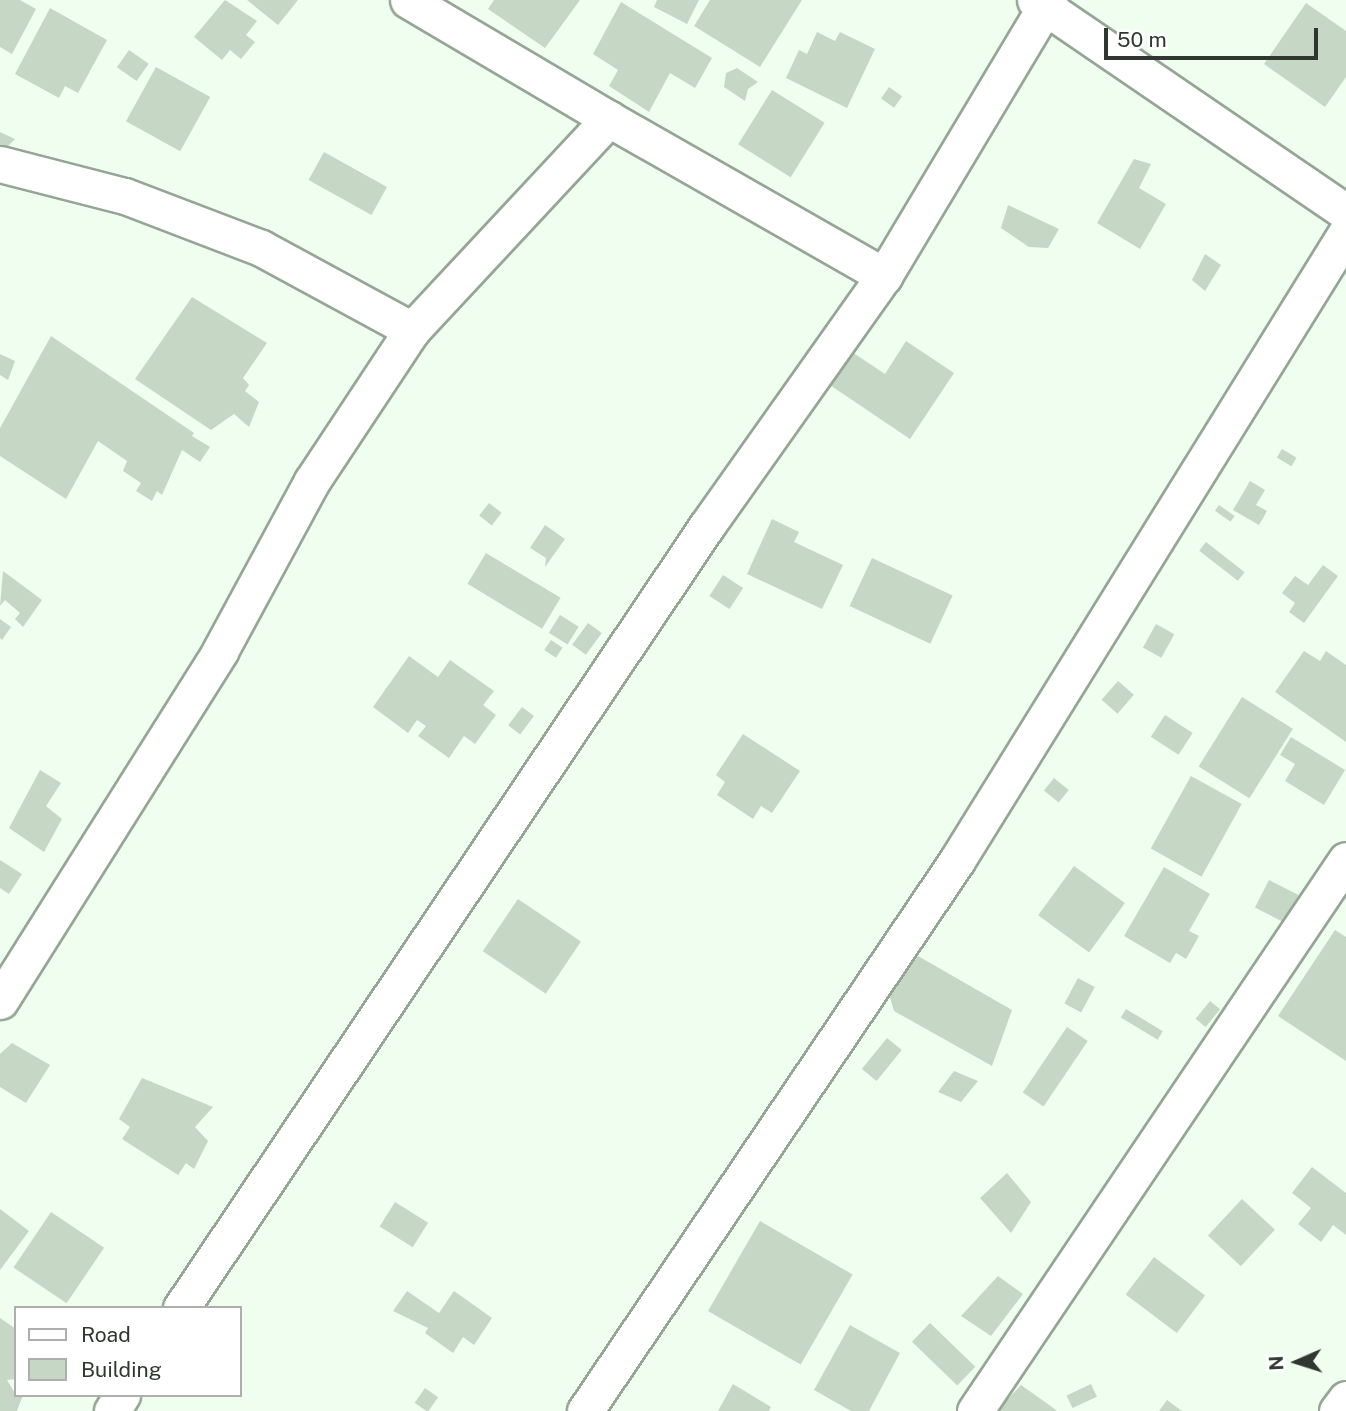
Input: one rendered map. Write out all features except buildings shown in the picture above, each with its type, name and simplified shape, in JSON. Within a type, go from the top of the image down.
[{"type":"street","points":[[408,0],[609,119],[884,276]]},
{"type":"street","points":[[182,1306],[699,538],[884,276],[1043,2],[1346,212]]},
{"type":"street","points":[[0,1001],[220,651],[312,481],[412,330],[609,119]]},
{"type":"street","points":[[0,164],[125,196],[261,248],[412,330]]},
{"type":"street","points":[[586,1411],[956,862],[1346,233]]},
{"type":"street","points":[[975,1411],[1346,860]]},
{"type":"street","points":[[1338,1411],[1346,1399]]}]
